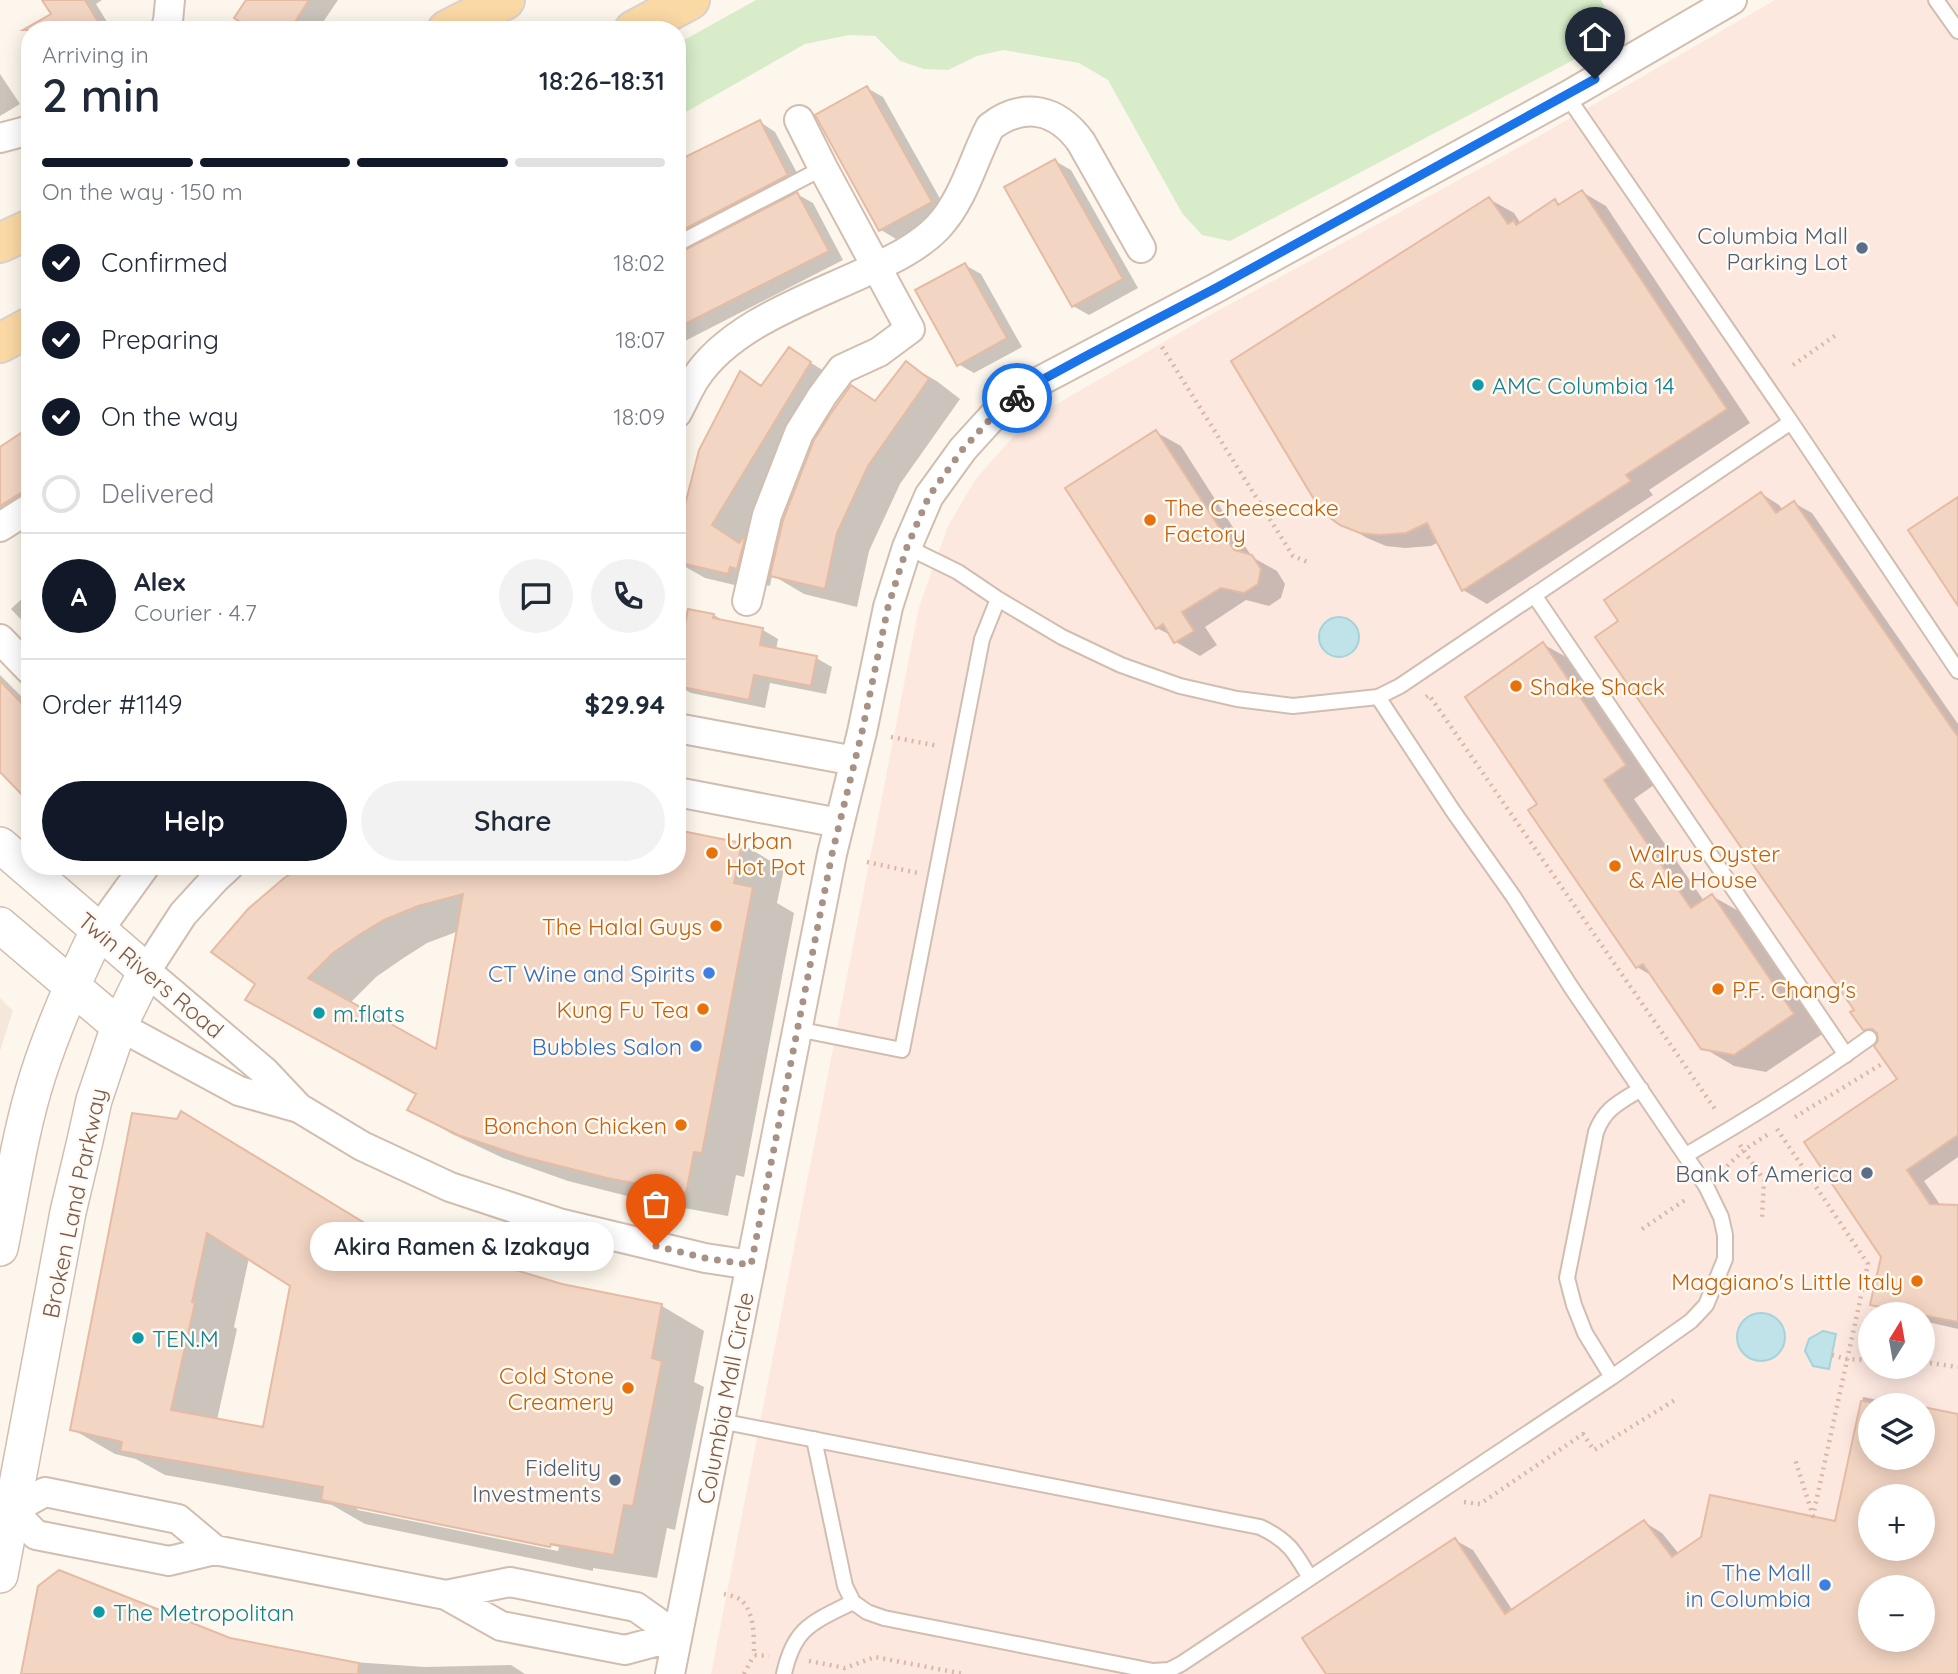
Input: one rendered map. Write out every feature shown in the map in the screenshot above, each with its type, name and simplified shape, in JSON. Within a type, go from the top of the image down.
[{"type":"main road","points":[[464,21],[505,0]]},
{"type":"main road","points":[[651,21],[690,0]]},
{"type":"main road","points":[[0,243],[21,233]]},
{"type":"main road","points":[[0,343],[21,332]]},
{"type":"street","points":[[168,21],[170,0]]},
{"type":"street","name":"Columbia Mall Circle","points":[[670,1674],[839,824],[888,607],[907,547],[929,496],[963,449],[994,415],[1040,381],[1567,96],[1732,0]]},
{"type":"street","points":[[686,396],[695,379],[711,360],[763,319],[876,267],[913,247],[937,227],[954,205],[990,127],[1001,119],[1023,111],[1041,112],[1059,120],[1073,131],[1082,142],[1141,248]]},
{"type":"street","points":[[747,601],[767,515],[799,433],[842,369],[879,352],[910,329],[799,120]]},
{"type":"street","points":[[0,138],[21,132]]},
{"type":"street","points":[[0,527],[21,514]]},
{"type":"street","points":[[0,639],[21,661]]},
{"type":"street","points":[[686,730],[855,761]]},
{"type":"street","points":[[686,794],[839,824]]},
{"type":"street","name":"Twin Rivers Road","points":[[0,845],[21,863]]},
{"type":"street","name":"Twin Rivers Road","points":[[34,875],[265,1072],[299,1108]]},
{"type":"street","points":[[0,1248],[24,1125],[71,986],[98,931],[138,875]]},
{"type":"street","name":"Broken Land Parkway","points":[[0,1575],[6,1508],[94,1100],[119,1026],[146,971],[183,914],[219,875]]},
{"type":"street","name":"Twin Rivers Road","points":[[0,925],[119,1026],[239,1091],[299,1108],[362,1146],[450,1187],[559,1223],[705,1258],[751,1265]]},
{"type":"street","points":[[215,1550],[178,1518],[45,1492],[6,1508],[36,1535],[169,1561],[215,1550],[446,1595],[501,1626],[625,1650],[677,1636]]},
{"type":"street","points":[[446,1595],[510,1582],[636,1606],[677,1636]]},
{"type":"lane","points":[[1937,0],[1958,32]]},
{"type":"lane","points":[[1567,96],[1958,671]]},
{"type":"lane","points":[[686,239],[823,168]]},
{"type":"lane","points":[[907,547],[958,572],[1062,637],[1121,665],[1180,685],[1237,699],[1293,706],[1378,697],[1400,686],[1791,422]]},
{"type":"lane","points":[[1534,595],[1846,1055]]},
{"type":"lane","points":[[797,1029],[902,1050],[982,639],[998,599]]},
{"type":"lane","points":[[814,1439],[845,1586],[853,1602],[867,1612],[884,1618],[1153,1671],[1168,1670],[1181,1664],[1612,1377],[1691,1321],[1706,1305],[1725,1259],[1725,1235],[1721,1217],[1706,1186],[1378,697]]},
{"type":"lane","points":[[1686,1155],[1869,1038]]},
{"type":"lane","points":[[1612,1377],[1585,1333],[1567,1278],[1600,1120],[1609,1108],[1641,1089]]},
{"type":"lane","points":[[720,1421],[1260,1527],[1275,1534],[1294,1550],[1310,1578]]},
{"type":"lane","points":[[784,1674],[796,1638],[816,1620],[853,1602]]},
{"type":"path","points":[[1793,365],[1836,335]]},
{"type":"path","points":[[1161,346],[1293,556],[1310,563]]},
{"type":"path","points":[[1421,700],[1429,695],[1764,1180],[1762,1218]]},
{"type":"path","points":[[891,737],[943,747]]},
{"type":"path","points":[[867,862],[920,873]]},
{"type":"path","points":[[1788,1122],[1885,1062]]},
{"type":"path","points":[[1642,1229],[1706,1186],[1744,1150],[1777,1129],[1868,1264],[1813,1516],[1795,1459]]},
{"type":"path","points":[[1832,1355],[1858,1359]]},
{"type":"path","points":[[1936,1364],[1958,1367]]},
{"type":"path","points":[[1461,1502],[1480,1504],[1583,1434],[1594,1450],[1678,1398]]},
{"type":"path","points":[[724,1594],[740,1599],[749,1612],[754,1633],[754,1655],[744,1674]]},
{"type":"path","points":[[754,1655],[788,1657],[845,1668],[875,1657],[964,1674]]},
{"type":"shaded area","points":[[1775,0],[1958,0],[1958,1674],[711,1674],[919,607],[948,526],[975,480],[1013,437],[1050,408],[1210,315],[1527,143]]},
{"type":"shaded area","points":[[0,998],[13,1011],[0,1051]]},
{"type":"green space","points":[[756,0],[1601,0],[1611,20],[1598,47],[1230,241],[1202,235],[1182,213],[1108,80],[1079,63],[1003,50],[977,56],[948,70],[924,69],[900,61],[875,36],[849,35],[805,44],[686,112],[686,39]]},
{"type":"water","points":[[1339,617],[1347,618],[1353,623],[1358,629],[1358,645],[1353,651],[1347,656],[1339,657],[1331,656],[1325,651],[1320,645],[1319,637],[1320,629],[1325,623],[1331,618]]},
{"type":"water","points":[[1761,1313],[1778,1320],[1785,1337],[1778,1354],[1761,1361],[1744,1354],[1737,1337],[1744,1320]]},
{"type":"water","points":[[1823,1331],[1836,1334],[1829,1369],[1813,1366],[1805,1351],[1809,1339]]},
{"type":"building","points":[[42,0],[85,0],[98,21],[39,21],[51,14]]},
{"type":"building","points":[[246,0],[309,0],[296,21],[238,21],[234,18]]},
{"type":"building","points":[[867,86],[932,202],[879,231],[815,115]]},
{"type":"building","points":[[760,120],[788,175],[686,228],[686,157]]},
{"type":"building","points":[[1055,159],[1123,279],[1072,307],[1004,187]]},
{"type":"building","name":"AMC Columbia 14","points":[[1582,190],[1727,409],[1626,475],[1631,481],[1462,591],[1427,523],[1406,533],[1360,533],[1340,525],[1321,511],[1231,361],[1489,197],[1508,224],[1514,220],[1516,225],[1555,199],[1558,205]]},
{"type":"building","points":[[797,192],[829,251],[686,323],[686,249]]},
{"type":"building","points":[[965,263],[1007,338],[957,366],[915,290]]},
{"type":"building","points":[[789,347],[811,362],[712,525],[739,543],[746,534],[737,569],[730,567],[728,574],[686,564],[686,501],[699,450],[740,371],[761,386]]},
{"type":"building","points":[[906,361],[929,379],[868,466],[837,533],[825,589],[770,576],[783,520],[814,440],[829,416],[851,385],[875,401]]},
{"type":"building","name":"The Cheesecake Factory","points":[[1156,430],[1234,550],[1252,555],[1261,569],[1258,584],[1244,593],[1221,588],[1182,612],[1194,631],[1174,643],[1163,624],[1156,629],[1065,488]]},
{"type":"building","points":[[21,433],[21,493],[0,506],[0,447]]},
{"type":"building","points":[[1761,492],[1776,513],[1794,501],[1958,737],[1958,1135],[1907,1170],[1930,1204],[1958,1205],[1958,1322],[1936,1318],[1936,1302],[1871,1302],[1881,1257],[1804,1142],[1897,1079],[1874,1046],[1878,1041],[1877,1033],[1872,1029],[1863,1030],[1850,1012],[1854,1010],[1595,637],[1618,621],[1604,600]]},
{"type":"building","points":[[1958,497],[1958,606],[1908,530]]},
{"type":"building","points":[[688,609],[714,614],[713,618],[763,628],[760,645],[817,656],[811,686],[754,675],[749,700],[686,688]]},
{"type":"building","points":[[1543,642],[1626,765],[1604,780],[1691,908],[1712,894],[1794,1014],[1734,1055],[1701,1049],[1643,964],[1636,968],[1528,810],[1537,804],[1465,697]]},
{"type":"building","points":[[0,681],[21,703],[21,794],[0,772]]},
{"type":"building","name":"m.flats","points":[[686,832],[742,843],[734,883],[753,887],[702,1153],[694,1152],[686,1193],[607,1178],[524,1157],[458,1135],[407,1110],[416,1094],[245,1000],[255,984],[211,952],[248,909],[289,875],[686,875]],"holes":[[[463,894],[436,1049],[308,978],[333,953],[384,920],[418,906]]]},
{"type":"building","name":"TEN.M","points":[[181,1111],[404,1247],[410,1233],[482,1260],[562,1284],[662,1304],[652,1358],[662,1361],[633,1506],[624,1505],[614,1555],[551,1544],[550,1547],[321,1500],[323,1487],[120,1451],[122,1442],[70,1430],[132,1113],[177,1119]],"holes":[[[207,1233],[290,1286],[263,1427],[171,1410],[195,1303],[192,1302]]]},
{"type":"building","points":[[1935,1409],[1958,1414],[1958,1674],[1326,1674],[1302,1638],[1455,1538],[1505,1614],[1644,1520],[1672,1557],[1701,1537],[1710,1495],[1835,1521],[1858,1415],[1858,1470],[1935,1470]]},
{"type":"building","name":"The Metropolitan","points":[[59,1570],[230,1638],[359,1663],[358,1674],[21,1674],[38,1586]]},
{"type":"way so far","points":[[656,1246],[705,1258],[751,1265],[832,854],[862,732],[888,607],[907,547],[929,496],[963,449],[994,415],[1017,398]]},
{"type":"place","name":"Columbia Mall Parking Lot","points":[[1862,248]]},
{"type":"place","name":"AMC Columbia 14","points":[[1478,385]]},
{"type":"place","name":"The Cheesecake Factory","points":[[1150,520]]},
{"type":"place","name":"Shake Shack","points":[[1516,686]]},
{"type":"place","name":"Urban Hot Pot","points":[[712,853]]},
{"type":"place","name":"Walrus Oyster & Ale House","points":[[1615,866]]},
{"type":"place","name":"The Halal Guys","points":[[716,926]]},
{"type":"place","name":"CT Wine and Spirits","points":[[709,973]]},
{"type":"place","name":"P.F. Chang's","points":[[1718,989]]},
{"type":"place","name":"Kung Fu Tea","points":[[703,1009]]},
{"type":"place","name":"m.flats","points":[[319,1013]]},
{"type":"place","name":"Bubbles Salon","points":[[696,1046]]},
{"type":"place","name":"Bonchon Chicken","points":[[681,1125]]},
{"type":"place","name":"Bank of America","points":[[1867,1173]]},
{"type":"place","name":"Akira Ramen & Izakaya","points":[[656,1246]]},
{"type":"place","name":"Maggiano's Little Italy","points":[[1917,1281]]},
{"type":"place","name":"TEN.M","points":[[138,1338]]},
{"type":"place","name":"Cold Stone Creamery","points":[[628,1388]]},
{"type":"place","name":"Fidelity Investments","points":[[615,1480]]},
{"type":"place","name":"The Mall in Columbia","points":[[1825,1585]]},
{"type":"place","name":"The Metropolitan","points":[[99,1612]]},
{"type":"route","points":[[1017,398],[1040,381],[1216,288],[1595,79]]}]
